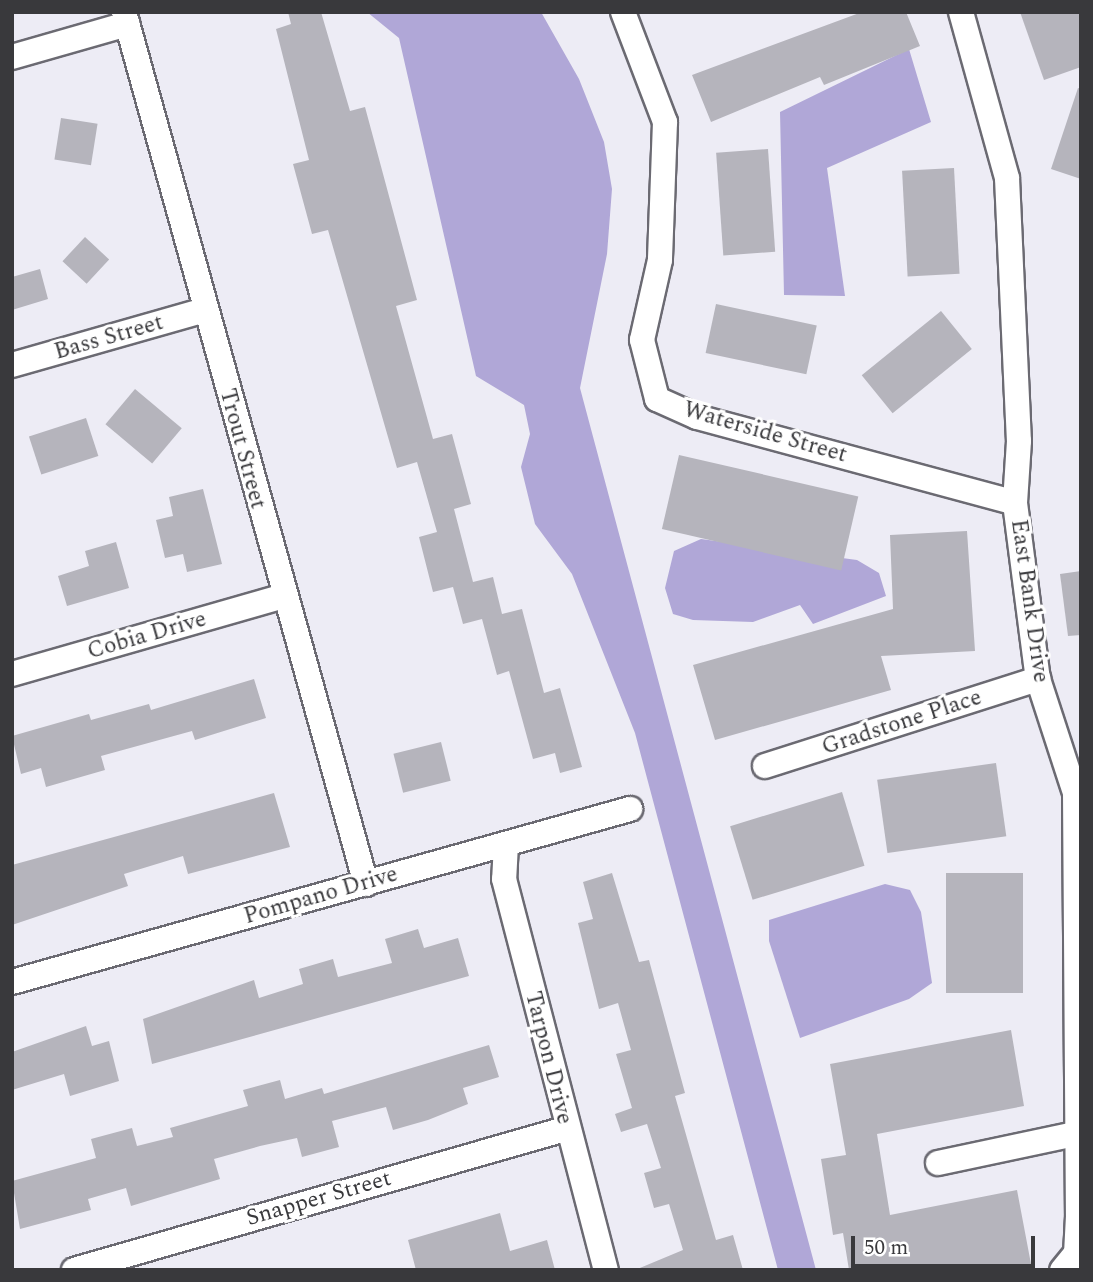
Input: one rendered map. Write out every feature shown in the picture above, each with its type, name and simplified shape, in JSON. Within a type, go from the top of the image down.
[{"type":"street","name":"Waterside Street","points":[[623,12],[665,122],[660,260],[642,340],[657,399],[697,417],[1015,503]]},
{"type":"street","name":"East Bank Drive","points":[[961,12],[1007,178],[1019,442],[1015,503],[1038,680],[1075,793],[1076,1253],[1062,1270]]},
{"type":"street","points":[[12,57],[125,18]]},
{"type":"street","name":"Trout Street","points":[[125,18],[281,597],[366,884]]},
{"type":"street","name":"Bass Street","points":[[12,365],[205,310]]},
{"type":"street","name":"Cobia Drive","points":[[12,674],[281,597]]},
{"type":"street","name":"Gradstone Place","points":[[765,766],[1038,680]]},
{"type":"street","name":"Pompano Drive","points":[[12,982],[631,809]]},
{"type":"street","name":"Tarpon Drive","points":[[506,844],[504,879],[565,1129],[606,1270]]},
{"type":"street","name":"Snapper Street","points":[[74,1270],[565,1129]]},
{"type":"street","points":[[938,1163],[1075,1134]]},
{"type":"shaded area","points":[[367,12],[541,12],[579,79],[604,142],[612,189],[607,254],[580,388],[816,1270],[778,1270],[635,733],[572,574],[535,524],[521,467],[530,434],[524,405],[476,376],[399,38]]},
{"type":"shaded area","points":[[909,49],[931,122],[827,168],[845,296],[784,295],[780,112]]},
{"type":"shaded area","points":[[701,539],[857,560],[879,573],[886,596],[813,624],[800,605],[753,622],[693,620],[673,614],[665,588],[674,551]]},
{"type":"shaded area","points":[[885,884],[910,890],[921,912],[932,983],[909,999],[800,1038],[769,941],[769,920]]},
{"type":"building","points":[[288,12],[321,12],[350,111],[365,107],[417,300],[396,306],[433,439],[452,434],[471,504],[454,509],[473,582],[493,577],[502,614],[522,609],[544,693],[560,688],[582,767],[560,773],[555,753],[533,759],[509,671],[497,675],[482,619],[463,624],[453,587],[433,592],[419,537],[437,532],[417,462],[397,468],[328,230],[312,234],[293,164],[309,160],[276,29],[291,24]]},
{"type":"building","points":[[862,12],[906,12],[920,46],[824,85],[820,77],[711,122],[692,75]]},
{"type":"building","points":[[1020,12],[1081,12],[1081,67],[1044,80]]},
{"type":"building","points":[[1078,88],[1081,89],[1081,179],[1051,169]]},
{"type":"building","points":[[61,118],[98,124],[91,165],[54,159]]},
{"type":"building","points":[[768,149],[775,252],[723,255],[716,153]]},
{"type":"building","points":[[954,168],[960,274],[908,277],[902,171]]},
{"type":"building","points":[[85,237],[109,260],[87,284],[62,261]]},
{"type":"building","points":[[40,269],[48,299],[12,310],[12,277]]},
{"type":"building","points":[[716,304],[817,325],[806,374],[706,353]]},
{"type":"building","points":[[941,311],[972,349],[893,413],[862,375]]},
{"type":"building","points":[[135,389],[182,428],[152,463],[105,424]]},
{"type":"building","points":[[86,418],[98,456],[41,475],[29,437]]},
{"type":"building","points":[[679,455],[858,496],[841,570],[662,529]]},
{"type":"building","points":[[203,489],[222,564],[187,572],[183,554],[165,558],[156,520],[173,516],[169,497]]},
{"type":"building","points":[[967,531],[975,651],[881,656],[891,690],[715,740],[693,665],[893,609],[890,535]]},
{"type":"building","points":[[116,542],[129,588],[67,606],[58,576],[89,566],[85,551]]},
{"type":"building","points":[[1081,571],[1081,635],[1068,636],[1060,574]]},
{"type":"building","points":[[254,679],[266,718],[195,740],[192,731],[101,756],[105,770],[46,787],[41,768],[21,774],[12,736],[89,714],[91,720],[149,704],[151,710]]},
{"type":"building","points":[[441,742],[451,781],[403,793],[393,754]]},
{"type":"building","points":[[996,763],[1006,836],[887,853],[877,780]]},
{"type":"building","points":[[842,792],[865,866],[753,900],[730,826]]},
{"type":"building","points":[[274,793],[290,847],[188,874],[183,856],[124,874],[128,886],[12,925],[12,865]]},
{"type":"building","points":[[612,873],[639,962],[649,960],[685,1093],[675,1096],[716,1240],[733,1235],[743,1270],[635,1270],[683,1250],[669,1204],[654,1208],[644,1173],[661,1168],[647,1124],[621,1132],[615,1114],[632,1108],[616,1054],[631,1050],[618,1003],[599,1009],[578,923],[593,919],[583,882]]},
{"type":"building","points":[[946,873],[1023,873],[1023,993],[946,993]]},
{"type":"building","points":[[418,929],[424,948],[458,938],[469,976],[152,1064],[143,1019],[254,980],[259,998],[303,984],[299,969],[333,959],[338,977],[392,963],[385,939]]},
{"type":"building","points":[[86,1026],[92,1046],[109,1041],[119,1081],[70,1096],[64,1074],[12,1090],[12,1052]]},
{"type":"building","points":[[1011,1030],[1024,1106],[877,1134],[890,1215],[1017,1190],[1031,1264],[849,1270],[843,1233],[833,1235],[821,1159],[846,1155],[830,1064]]},
{"type":"building","points":[[489,1045],[499,1077],[463,1088],[468,1104],[428,1120],[393,1130],[386,1107],[332,1121],[339,1147],[302,1157],[297,1138],[260,1146],[214,1159],[220,1179],[131,1206],[126,1188],[88,1199],[91,1210],[20,1229],[12,1181],[96,1158],[91,1139],[132,1128],[137,1146],[173,1137],[170,1128],[248,1106],[243,1090],[280,1080],[285,1099],[322,1088],[324,1094]]},
{"type":"building","points":[[500,1213],[510,1251],[547,1240],[555,1270],[416,1270],[408,1240]]}]
